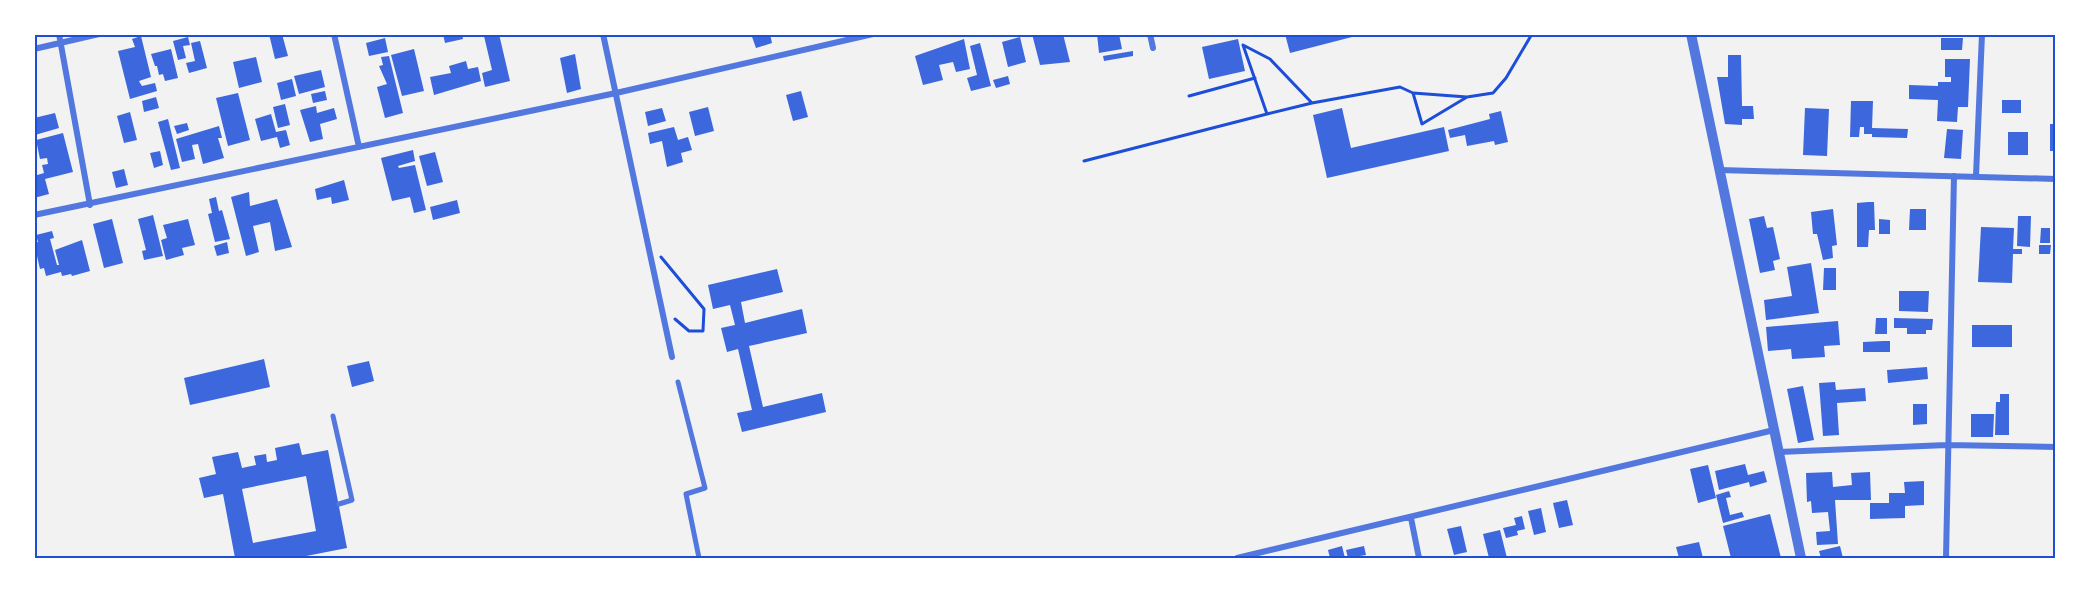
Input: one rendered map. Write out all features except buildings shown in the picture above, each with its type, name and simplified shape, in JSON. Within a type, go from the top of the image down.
[{"type":"street","points":[[59,34],[90,205]]},
{"type":"street","points":[[34,50],[99,34]]},
{"type":"street","points":[[334,34],[359,147]]},
{"type":"street","points":[[603,34],[672,357]]},
{"type":"street","points":[[34,215],[616,93],[873,34]]},
{"type":"street","points":[[1150,34],[1153,48]]},
{"type":"street","points":[[1691,34],[1801,558]]},
{"type":"street","points":[[1976,176],[1982,34]]},
{"type":"street","points":[[1719,170],[2055,179]]},
{"type":"street","points":[[1946,558],[1954,176]]},
{"type":"street","points":[[678,382],[705,488],[686,494],[699,558]]},
{"type":"street","points":[[333,416],[352,501],[339,504]]},
{"type":"street","points":[[1237,558],[1774,430]]},
{"type":"street","points":[[1779,452],[1947,445],[2055,447]]},
{"type":"street","points":[[1411,518],[1419,558]]},
{"type":"path","points":[[1084,161],[1312,103],[1400,87],[1413,93],[1467,97],[1493,93],[1506,78],[1532,34]]},
{"type":"path","points":[[1267,114],[1244,45],[1270,59],[1312,103]]},
{"type":"path","points":[[1189,96],[1255,78]]},
{"type":"path","points":[[1413,93],[1422,124],[1467,97]]},
{"type":"path","points":[[647,240],[704,309],[704,331],[689,331],[673,317]]}]
